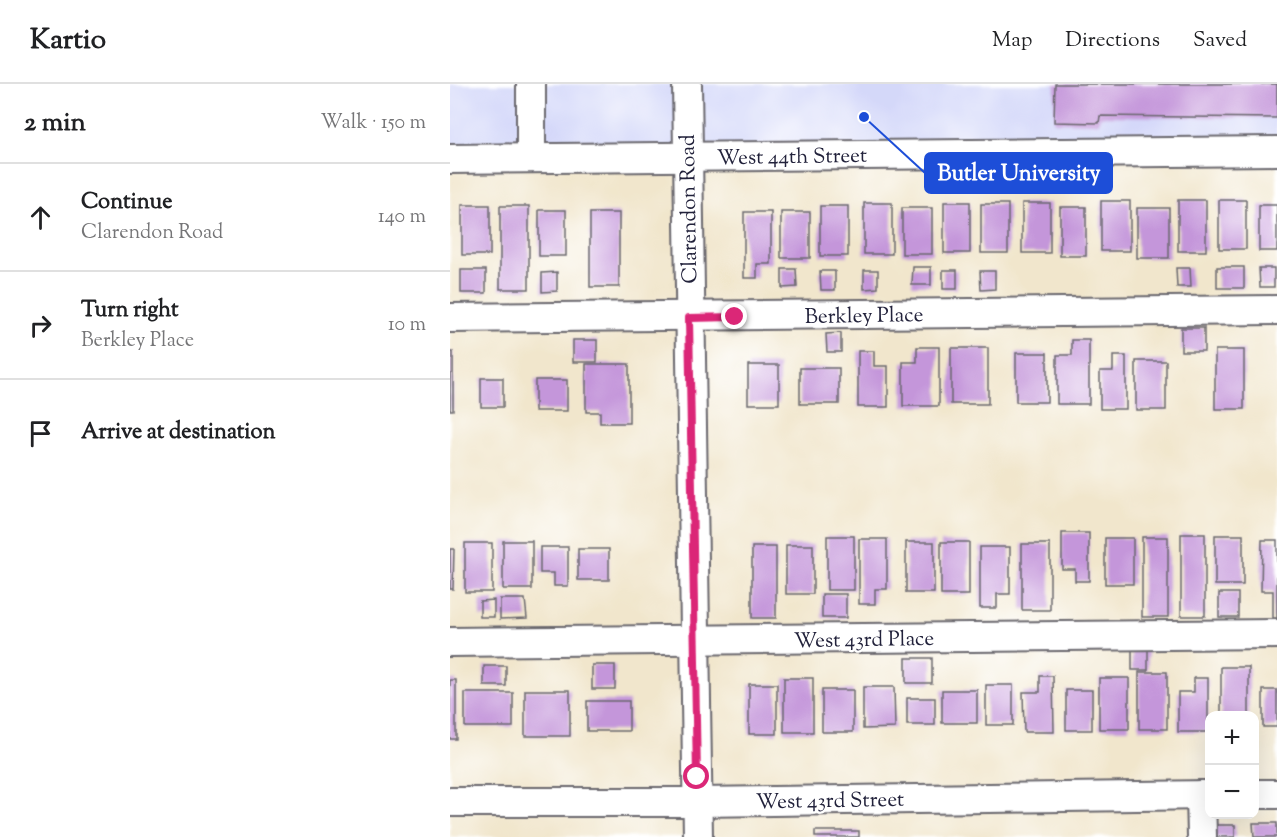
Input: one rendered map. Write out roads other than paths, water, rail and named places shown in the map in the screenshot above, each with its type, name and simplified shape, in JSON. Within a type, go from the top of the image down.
[{"type":"street","points":[[531,84],[531,158]]},
{"type":"street","name":"Clarendon Road","points":[[687,84],[693,642],[698,837]]},
{"type":"street","name":"West 44th Street","points":[[450,159],[1277,151]]},
{"type":"street","name":"Berkley Place","points":[[450,318],[689,318],[1277,310]]},
{"type":"street","name":"West 43rd Place","points":[[450,642],[693,642],[1277,634]]},
{"type":"street","points":[[1259,794],[1277,794]]},
{"type":"street","points":[[1202,837],[1205,795]]},
{"type":"street","name":"West 43rd Street","points":[[450,802],[698,802],[1205,795]]},
{"type":"place","name":"Butler University","points":[[864,117]]}]
